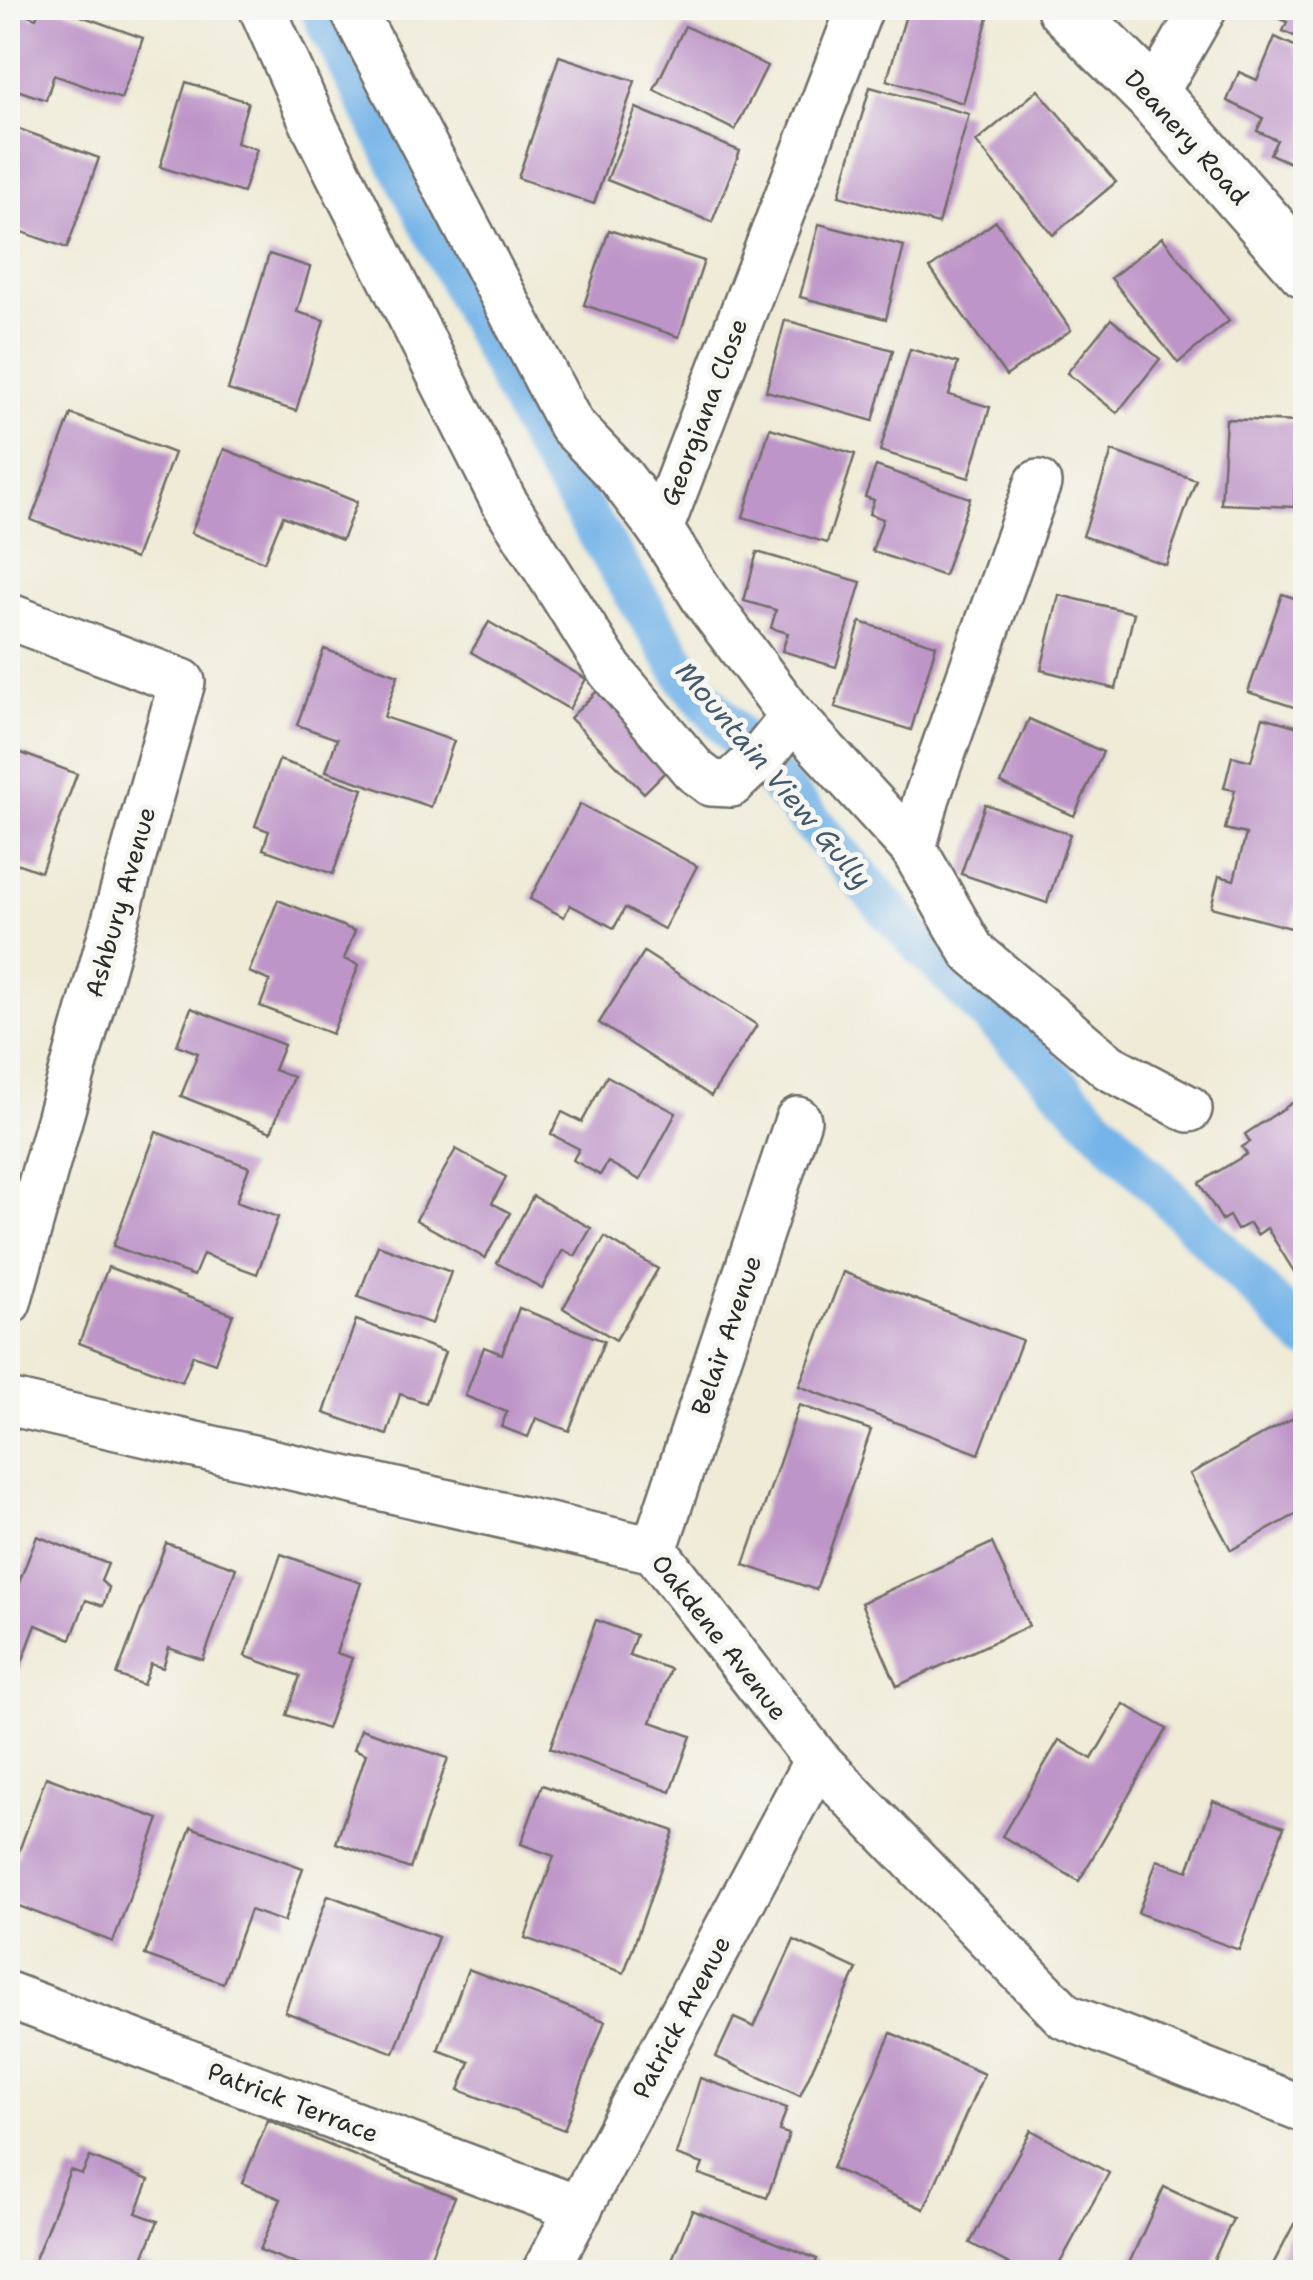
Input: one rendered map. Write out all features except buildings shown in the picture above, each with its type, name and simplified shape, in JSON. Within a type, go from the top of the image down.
[{"type":"street","points":[[262,8],[314,125],[503,500],[610,670],[694,770],[712,783],[731,784],[764,753],[793,717]]},
{"type":"street","name":"Georgiana Close","points":[[352,8],[571,425],[620,476],[660,529]]},
{"type":"street","name":"Georgiana Close","points":[[660,529],[860,8]]},
{"type":"street","name":"Deanery Road","points":[[1065,8],[1153,96],[1306,270]]},
{"type":"street","points":[[1153,96],[1204,8]]},
{"type":"street","points":[[913,848],[927,797],[1038,483]]},
{"type":"street","points":[[660,529],[706,601],[793,717],[913,848],[972,951],[1109,1067],[1189,1109]]},
{"type":"street","name":"Ashbury Avenue","points":[[8,616],[182,682],[8,1302]]},
{"type":"street","name":"Belair Avenue","points":[[654,1550],[798,1120]]},
{"type":"street","name":"Oakdene Avenue","points":[[8,1402],[654,1550],[817,1760],[1065,2016],[1306,2110]]},
{"type":"street","name":"Patrick Avenue","points":[[544,2272],[817,1760]]},
{"type":"street","name":"Patrick Terrace","points":[[8,1995],[578,2210]]},
{"type":"waterway","name":"Mountain View Gully","points":[[320,8],[541,442],[690,683],[900,923],[1306,1338]]}]
